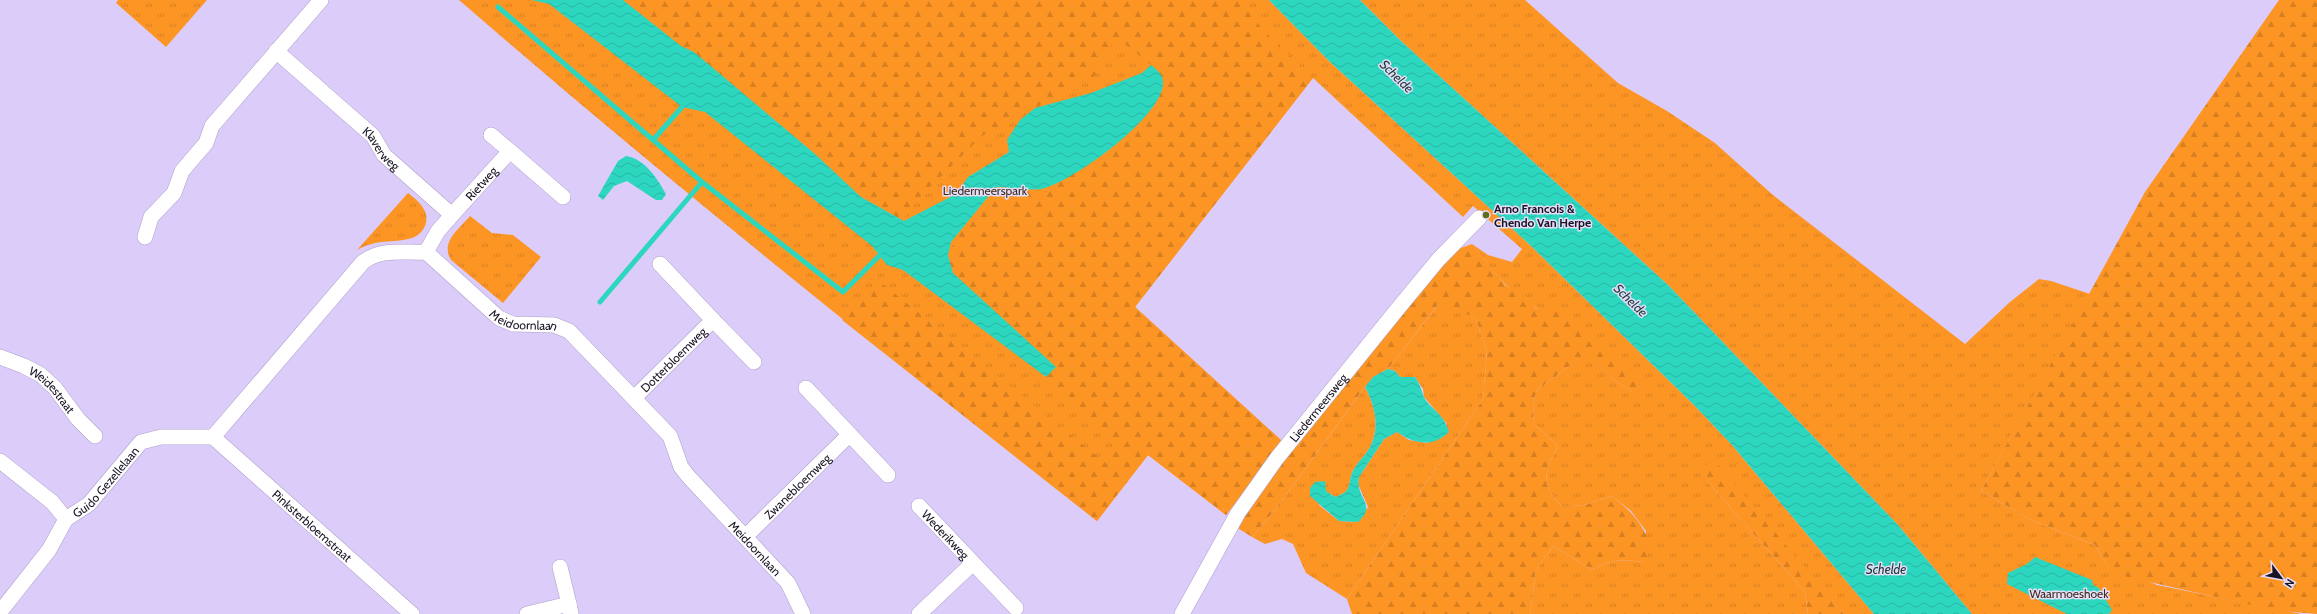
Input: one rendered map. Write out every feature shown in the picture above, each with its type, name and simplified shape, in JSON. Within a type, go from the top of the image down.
[{"type":"street","points":[[145,237],[151,217],[174,192],[182,171],[206,143],[212,126],[321,0]]},
{"type":"street","name":"Klaverweg","points":[[276,52],[373,136],[384,155],[452,215]]},
{"type":"street","points":[[491,135],[563,197]]},
{"type":"street","name":"Rietweg","points":[[452,215],[510,151]]},
{"type":"street","points":[[213,437],[363,262],[373,255],[383,253],[426,252],[438,231],[452,215]]},
{"type":"street","name":"Liedermeersweg","points":[[1182,614],[1238,513],[1277,458],[1438,260],[1479,218]]},
{"type":"street","name":"Meidoornlaan","points":[[426,252],[499,318],[513,324],[554,325],[569,331],[670,436],[681,467],[788,583],[803,614]]},
{"type":"street","name":"Dotterbloemweg","points":[[660,264],[754,362]]},
{"type":"street","name":"Dotterbloemweg","points":[[634,398],[713,320]]},
{"type":"street","name":"Weidestraat","points":[[0,357],[24,366],[41,375],[55,388],[78,419],[94,436]]},
{"type":"street","points":[[806,388],[888,475]]},
{"type":"street","name":"Zwanebloemweg","points":[[745,537],[849,435]]},
{"type":"street","name":"Guido Gezellelaan","points":[[0,612],[49,550],[66,520],[88,504],[141,442],[161,437],[213,437]]},
{"type":"street","name":"Pinksterbloemstraat","points":[[213,437],[412,614]]},
{"type":"street","name":"Guido Gezellelaan","points":[[0,461],[52,502],[66,520]]},
{"type":"street","name":"Wederikweg","points":[[919,506],[972,564],[1016,608]]},
{"type":"street","name":"Wederikweg","points":[[919,614],[972,564]]},
{"type":"street","points":[[527,614],[570,609],[560,567]]},
{"type":"green space","points":[[118,0],[207,0],[166,47],[116,3]]},
{"type":"green space","name":"Liedermeerspark","points":[[459,0],[1269,0],[1329,61],[1529,244],[1695,406],[1732,445],[1874,614],[1844,614],[1809,574],[1706,480],[1805,592],[1808,614],[1530,614],[1536,570],[1553,546],[1592,570],[1616,561],[1628,560],[1643,562],[1646,531],[1631,511],[1612,496],[1584,505],[1563,507],[1556,499],[1548,485],[1547,471],[1558,446],[1534,424],[1533,404],[1537,390],[1568,367],[1587,357],[1621,385],[1634,393],[1547,312],[1535,307],[1514,293],[1496,274],[1472,244],[1488,255],[1512,262],[1522,249],[1473,206],[1463,217],[1313,78],[1135,307],[1282,441],[1226,515],[1148,455],[1097,521],[935,393],[695,199]]},
{"type":"green space","name":"Liedermeerspark","points":[[623,0],[1238,0],[1265,32],[1313,78],[1135,307],[1282,441],[1226,515],[1148,455],[1097,521],[842,320],[878,280],[1107,464],[1119,446],[1038,381],[1046,377],[1056,366],[953,273],[948,255],[960,231],[996,187],[1044,189],[1160,72],[1116,37],[1096,75],[982,136],[909,208],[904,221],[861,197],[815,154],[694,52],[681,46]]},
{"type":"green space","points":[[1360,0],[1525,0],[1618,83],[1667,111],[1715,143],[1773,195],[1965,344],[2010,302],[2039,279],[2051,281],[2090,294],[1981,491],[2031,520],[2095,545],[2106,564],[2157,585],[2301,614],[1972,614],[1898,525],[1668,285],[1401,41]]},
{"type":"green space","points":[[2279,0],[2317,0],[2317,614],[2278,611],[2127,577],[2106,564],[2095,545],[2031,520],[1981,491],[2145,192]]},
{"type":"green space","points":[[408,193],[420,204],[425,212],[426,221],[423,230],[412,238],[372,244],[357,250]]},
{"type":"green space","points":[[470,216],[492,233],[513,235],[541,257],[503,303],[451,260],[448,253],[449,242],[452,236]]},
{"type":"green space","points":[[1472,244],[1505,285],[1536,308],[1570,315],[1642,387],[1634,393],[1621,385],[1587,358],[1568,367],[1537,390],[1533,404],[1534,424],[1558,446],[1547,471],[1547,478],[1551,492],[1563,507],[1584,505],[1612,496],[1625,507],[1641,525],[1651,548],[1643,562],[1628,560],[1616,561],[1592,570],[1553,546],[1536,570],[1530,614],[1352,614],[1347,599],[1483,399],[1487,351],[1475,317],[1438,305],[1388,369],[1373,377],[1275,510],[1252,537],[1236,527],[1278,465],[1441,266],[1458,249]]},
{"type":"green space","points":[[1439,304],[1475,317],[1487,351],[1483,399],[1347,599],[1306,573],[1293,544],[1282,539],[1265,544],[1252,537],[1275,510],[1365,387],[1374,410],[1375,434],[1369,449],[1354,469],[1348,489],[1341,495],[1335,497],[1326,491],[1319,505],[1339,521],[1358,522],[1368,507],[1358,484],[1359,477],[1384,439],[1397,432],[1409,440],[1428,443],[1447,424],[1424,397],[1423,389],[1415,377],[1400,377],[1395,371],[1388,369]]},
{"type":"green space","points":[[1715,461],[1844,614],[1808,614],[1805,592],[1706,480],[1705,466]]},
{"type":"water","points":[[532,0],[623,0],[681,46],[694,52],[815,154],[861,197],[904,221],[956,194],[968,177],[1009,152],[1007,140],[1020,120],[1035,108],[1091,93],[1142,73],[1151,65],[1159,72],[1163,79],[1160,96],[1150,111],[1116,144],[1096,160],[1059,183],[1040,189],[996,187],[951,242],[948,255],[953,273],[1056,367],[1046,377],[903,270],[887,265],[872,246],[705,112],[682,107],[549,4]]},
{"type":"water","name":"Schelde","points":[[1269,0],[1360,0],[1401,41],[1668,285],[1898,525],[1972,614],[1874,614],[1732,445],[1695,406],[1529,244],[1329,61]]},
{"type":"water","points":[[626,156],[639,161],[650,170],[666,194],[662,200],[656,200],[627,181],[614,186],[603,200],[598,196],[618,161]]},
{"type":"water","points":[[1388,369],[1395,371],[1400,377],[1415,377],[1426,401],[1444,420],[1449,432],[1443,437],[1430,442],[1410,439],[1397,432],[1384,439],[1359,477],[1360,491],[1366,506],[1364,516],[1358,522],[1339,521],[1310,496],[1310,488],[1315,482],[1325,481],[1326,491],[1335,497],[1341,495],[1348,489],[1354,469],[1367,452],[1374,436],[1374,411],[1365,387],[1373,377]]},
{"type":"water","name":"Waarmoeshoek","points":[[2035,557],[2092,580],[2093,585],[2099,588],[2112,610],[2109,614],[2067,614],[2007,584],[2008,573],[2027,564]]},
{"type":"waterway","points":[[498,7],[702,182],[843,292],[880,255]]},
{"type":"waterway","points":[[653,140],[682,107]]},
{"type":"waterway","points":[[600,302],[702,182]]},
{"type":"place","name":"Arno Francois & Chendo Van Herpe","points":[[1486,215]]}]
